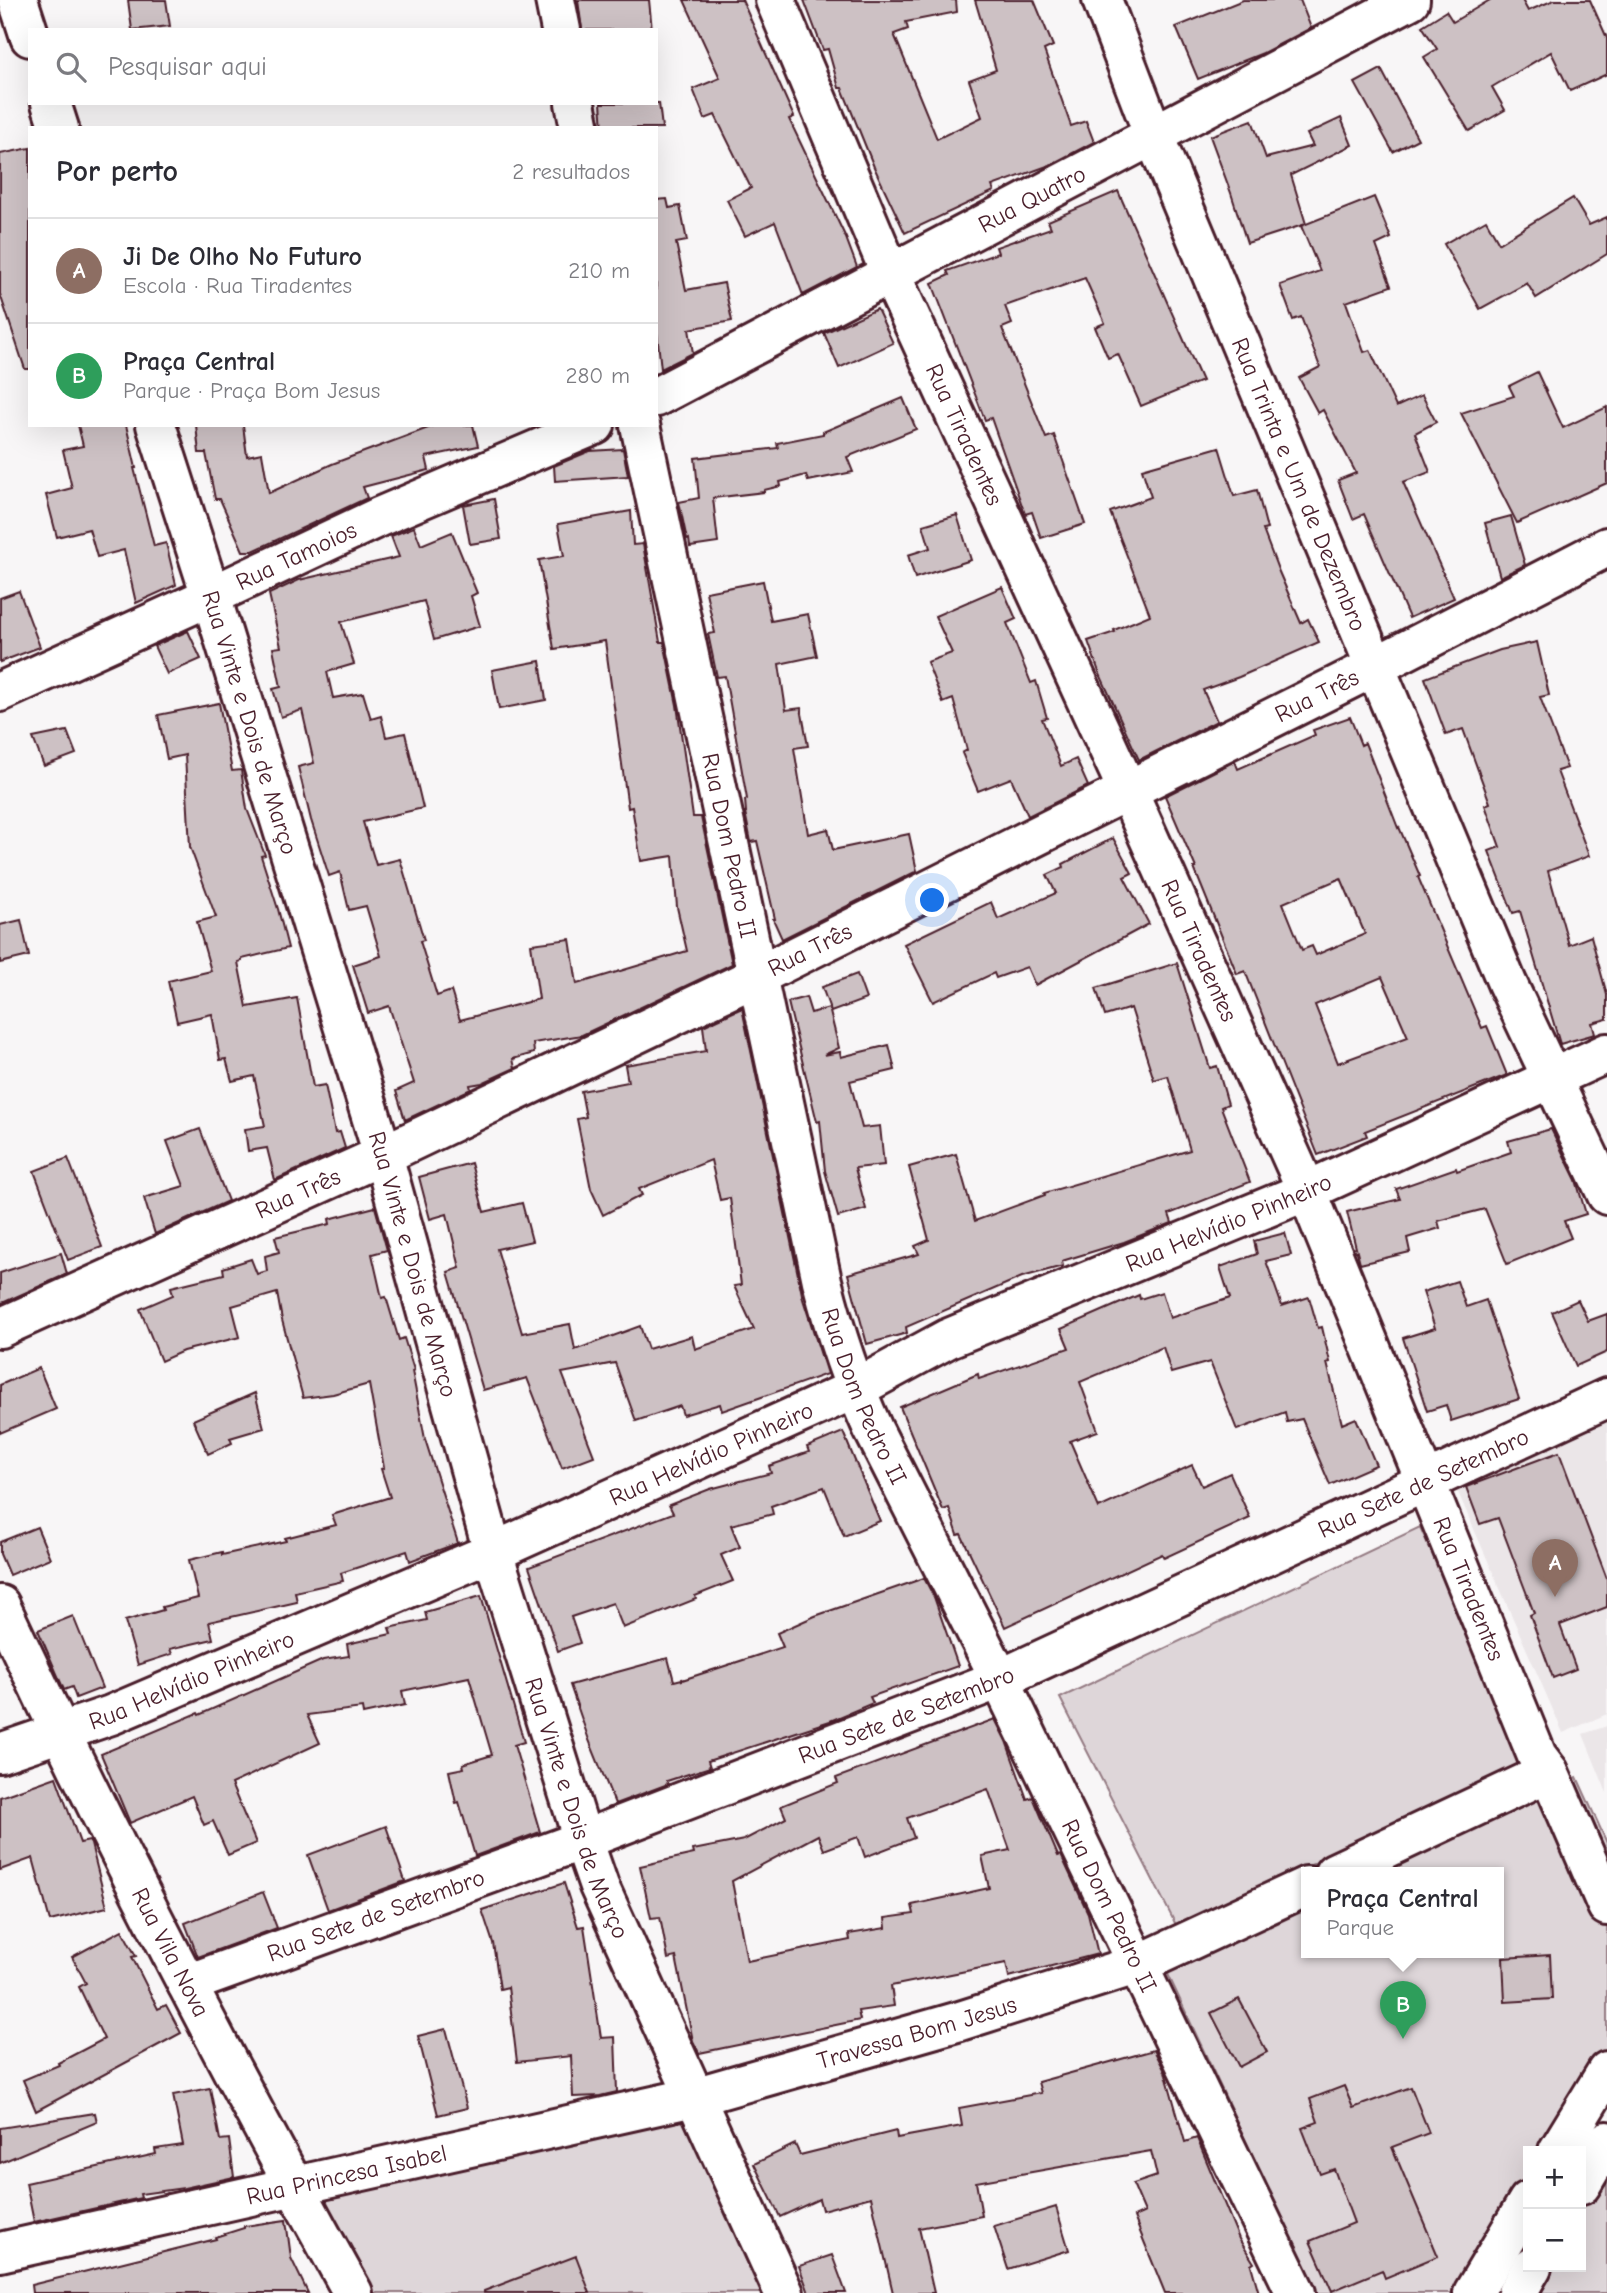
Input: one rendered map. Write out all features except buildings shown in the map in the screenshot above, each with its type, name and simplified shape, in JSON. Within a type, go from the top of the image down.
[{"type":"street","points":[[18,0],[28,31]]},
{"type":"street","points":[[555,0],[561,28]]},
{"type":"street","name":"Rua Tiradentes","points":[[775,0],[891,275],[1127,789],[1307,1191],[1536,1756],[1549,1772],[1607,1906]]},
{"type":"street","name":"Rua Trinta e Um de Dezembro","points":[[1102,0],[1154,136],[1502,970],[1607,1195]]},
{"type":"street","name":"Rua Quatro","points":[[658,396],[1410,0]]},
{"type":"street","points":[[52,105],[58,126]]},
{"type":"street","points":[[575,105],[580,126]]},
{"type":"street","name":"Rua Vinte e Dois de Março","points":[[157,427],[383,1155],[493,1552],[583,1840],[599,1886],[784,2293]]},
{"type":"street","name":"Rua Tamoios","points":[[0,692],[379,517],[590,427]]},
{"type":"street","name":"Rua Dom Pedro II","points":[[640,427],[822,1281],[837,1339],[855,1389],[1000,1679],[1296,2293]]},
{"type":"street","name":"Rua Três","points":[[0,1328],[383,1155],[757,976],[1374,667],[1607,547]]},
{"type":"street","name":"Rua Helvídio Pinheiro","points":[[0,1754],[111,1715],[493,1552],[855,1389],[949,1338],[1307,1191],[1607,1053]]},
{"type":"street","name":"Rua Sete de Setembro","points":[[187,1984],[583,1840],[1000,1679],[1607,1398]]},
{"type":"street","name":"Rua Vila Nova","points":[[0,1605],[60,1734],[187,1984],[293,2186],[353,2293]]},
{"type":"street","points":[[1347,1867],[1549,1772]]},
{"type":"street","name":"Travessa Bom Jesus","points":[[694,2097],[960,2021],[1139,1964],[1301,1888]]},
{"type":"street","points":[[1562,2146],[1607,2071]]},
{"type":"street","name":"Rua Princesa Isabel","points":[[0,2252],[694,2097]]},
{"type":"street","points":[[1586,2177],[1607,2141]]},
{"type":"street","points":[[1473,2293],[1523,2209]]},
{"type":"street","points":[[1517,2293],[1529,2272]]},
{"type":"shaded area","points":[[1607,1415],[1607,1714],[1563,1733],[1453,1481]]},
{"type":"shaded area","points":[[1420,1527],[1529,1764],[1307,1867],[1301,1867],[1301,1870],[1177,1927],[1060,1698]]},
{"type":"shaded area","points":[[1607,1726],[1607,1793],[1583,1734]]},
{"type":"shaded area","points":[[1577,1777],[1607,1843],[1607,2107],[1582,2146],[1523,2146],[1523,2239],[1489,2293],[1317,2293],[1166,1970],[1301,1907],[1301,1958],[1504,1958],[1504,1867],[1386,1867]]},
{"type":"shaded area","points":[[694,2097],[784,2293],[351,2293],[293,2186]]},
{"type":"shaded area","points":[[1607,2153],[1607,2293],[1531,2293],[1543,2272],[1586,2272],[1586,2193]]},
{"type":"place","name":"Ji De Olho No Futuro","points":[[1555,1597]]},
{"type":"place","name":"Praça Central","points":[[1403,2039]]}]
